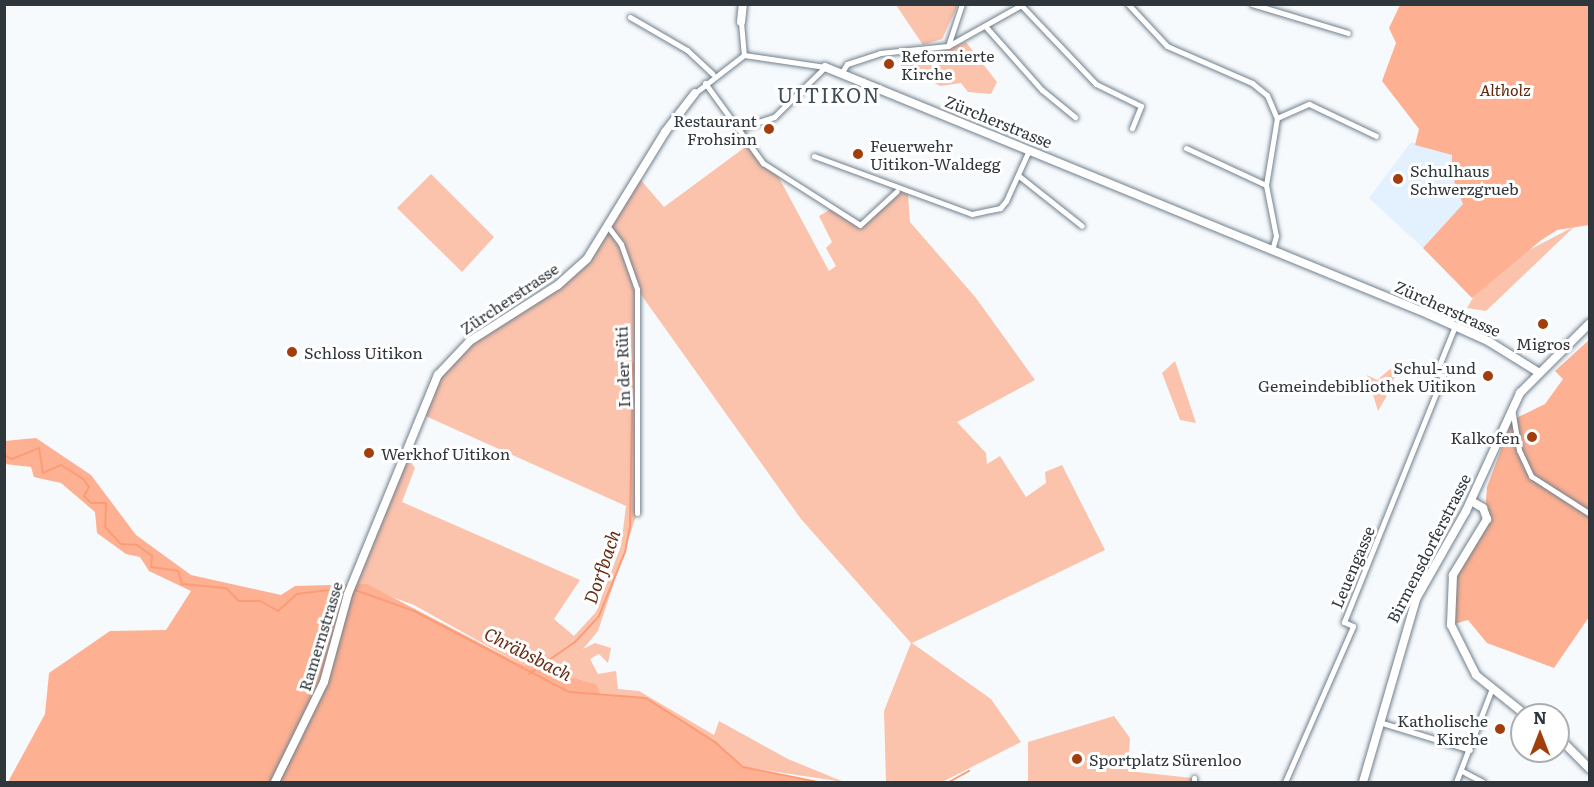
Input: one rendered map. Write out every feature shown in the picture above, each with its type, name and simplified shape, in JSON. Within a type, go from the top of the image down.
[{"type":"street","points":[[743,4],[741,21],[744,55]]},
{"type":"street","points":[[948,46],[962,4]]},
{"type":"street","points":[[1128,4],[1167,46],[1252,83],[1267,95],[1277,118],[1266,185],[1276,236],[1272,250]]},
{"type":"street","points":[[1252,4],[1348,33]]},
{"type":"street","points":[[842,72],[847,64],[880,53],[948,46],[986,27],[1021,5],[1096,84],[1141,106],[1132,128]]},
{"type":"street","points":[[630,17],[687,50],[713,74]]},
{"type":"street","points":[[986,27],[1075,117]]},
{"type":"street","name":"Zürcherstrasse","points":[[360,563],[438,375],[470,341],[571,274],[609,228],[665,132],[695,93],[713,74],[744,55],[825,67],[842,72],[1455,326],[1538,372]]},
{"type":"street","points":[[738,129],[774,117],[825,67]]},
{"type":"street","points":[[705,83],[763,163],[860,225],[897,191]]},
{"type":"street","points":[[1277,118],[1309,104],[1376,136]]},
{"type":"street","points":[[1186,148],[1266,185]]},
{"type":"street","points":[[814,156],[897,191],[981,214],[1000,208],[1019,176],[1029,150]]},
{"type":"street","points":[[1019,176],[1082,225]]},
{"type":"street","name":"In der Rüti","points":[[609,228],[621,244],[637,289],[637,513]]},
{"type":"street","name":"Birmensdorferstrasse","points":[[1363,783],[1408,617],[1471,501],[1511,408],[1538,372],[1590,323]]},
{"type":"street","name":"Leuengasse","points":[[1286,783],[1353,626],[1344,622],[1443,376],[1436,373],[1455,326]]},
{"type":"street","points":[[1511,408],[1519,450],[1531,476],[1590,514]]},
{"type":"street","points":[[1471,501],[1483,508],[1487,519],[1457,566],[1449,617],[1461,653],[1491,691],[1510,704]]},
{"type":"street","name":"Ramernstrasse","points":[[274,783],[324,682],[360,563]]},
{"type":"street","points":[[1456,783],[1491,691]]},
{"type":"street","points":[[1379,722],[1470,750]]},
{"type":"street","points":[[1570,749],[1589,768]]},
{"type":"street","points":[[1462,771],[1483,783]]},
{"type":"shaded area","points":[[896,5],[958,5],[942,39],[923,45]]},
{"type":"shaded area","points":[[966,42],[997,82],[991,94],[968,92],[961,83],[940,86],[922,76],[923,70],[900,71],[903,54],[936,54]]},
{"type":"shaded area","points":[[1411,142],[1452,155],[1451,173],[1463,204],[1423,248],[1369,198]]},
{"type":"shaded area","points":[[748,145],[777,174],[829,271],[836,266],[826,248],[832,242],[819,216],[836,206],[860,225],[897,191],[908,194],[910,222],[976,298],[1035,380],[957,422],[986,453],[987,464],[1000,456],[1026,497],[1046,483],[1045,472],[1062,465],[1105,550],[912,643],[991,699],[1021,742],[942,782],[886,782],[884,711],[911,643],[801,519],[637,289],[637,513],[598,631],[583,649],[595,643],[611,648],[608,663],[599,654],[590,659],[598,674],[616,671],[618,689],[639,691],[714,735],[719,721],[788,759],[844,782],[743,767],[715,742],[646,698],[599,694],[597,684],[518,663],[414,605],[356,584],[405,454],[415,468],[402,502],[580,580],[554,619],[574,636],[596,612],[621,546],[626,506],[421,414],[435,381],[457,352],[587,259],[639,178],[664,207]]},
{"type":"shaded area","points":[[431,174],[494,237],[462,272],[397,208]]},
{"type":"shaded area","points":[[1575,226],[1486,311],[1467,308],[1478,289],[1514,258]]},
{"type":"shaded area","points":[[1401,360],[1389,392],[1378,411],[1367,375],[1377,380]]},
{"type":"shaded area","points":[[1175,361],[1196,423],[1180,420],[1162,373]]},
{"type":"shaded area","name":"Sportplatz Sürenloo","points":[[1114,716],[1130,738],[1128,771],[1192,778],[1192,782],[1028,782],[1028,742]]},
{"type":"green space","name":"Altholz","points":[[1400,5],[1589,5],[1589,225],[1557,230],[1540,241],[1472,298],[1423,248],[1463,204],[1451,173],[1452,155],[1415,145],[1419,129],[1382,81],[1396,43],[1389,28]]},
{"type":"green space","points":[[1589,340],[1589,617],[1554,668],[1487,643],[1468,620],[1451,625],[1450,588],[1484,526],[1487,487],[1512,420],[1545,404],[1563,379],[1555,371]]},
{"type":"green space","points":[[36,438],[91,475],[136,535],[191,575],[281,595],[295,586],[367,584],[518,663],[597,684],[600,694],[646,698],[715,742],[743,767],[818,782],[8,782],[45,714],[49,673],[110,631],[166,630],[191,591],[149,571],[140,557],[126,554],[97,533],[95,512],[61,483],[34,477],[31,467],[5,464],[4,441]]},
{"type":"waterway","name":"Dorfbach","points":[[529,674],[575,642],[599,616],[625,552],[630,527],[633,363]]},
{"type":"waterway","name":"Chräbsbach","points":[[4,455],[12,459],[39,448],[43,473],[61,465],[83,479],[89,487],[84,496],[91,503],[106,503],[105,527],[121,544],[137,545],[152,556],[151,567],[178,571],[182,584],[226,588],[239,601],[260,601],[278,611],[297,594],[346,588]]},
{"type":"waterway","name":"Chräbsbach","points":[[355,590],[414,611],[569,692],[646,698],[715,742],[743,767],[818,782]]},
{"type":"waterway","points":[[949,782],[969,771]]},
{"type":"place","name":"Reformierte Kirche","points":[[889,64]]},
{"type":"place","name":"Restaurant Frohsinn","points":[[769,129]]},
{"type":"place","name":"Feuerwehr Uitikon-Waldegg","points":[[858,154]]},
{"type":"place","name":"Schulhaus Schwerzgrueb","points":[[1398,179]]},
{"type":"place","name":"Migros","points":[[1543,324]]},
{"type":"place","name":"Schloss Uitikon","points":[[292,352]]},
{"type":"place","name":"Schul- und Gemeindebibliothek Uitikon","points":[[1488,376]]},
{"type":"place","name":"Kalkofen","points":[[1532,437]]},
{"type":"place","name":"Werkhof Uitikon","points":[[369,453]]},
{"type":"place","name":"Katholische Kirche","points":[[1500,729]]},
{"type":"place","name":"Sportplatz Sürenloo","points":[[1077,759]]},
{"type":"district","name":"UITIKON","points":[[829,94]]}]
